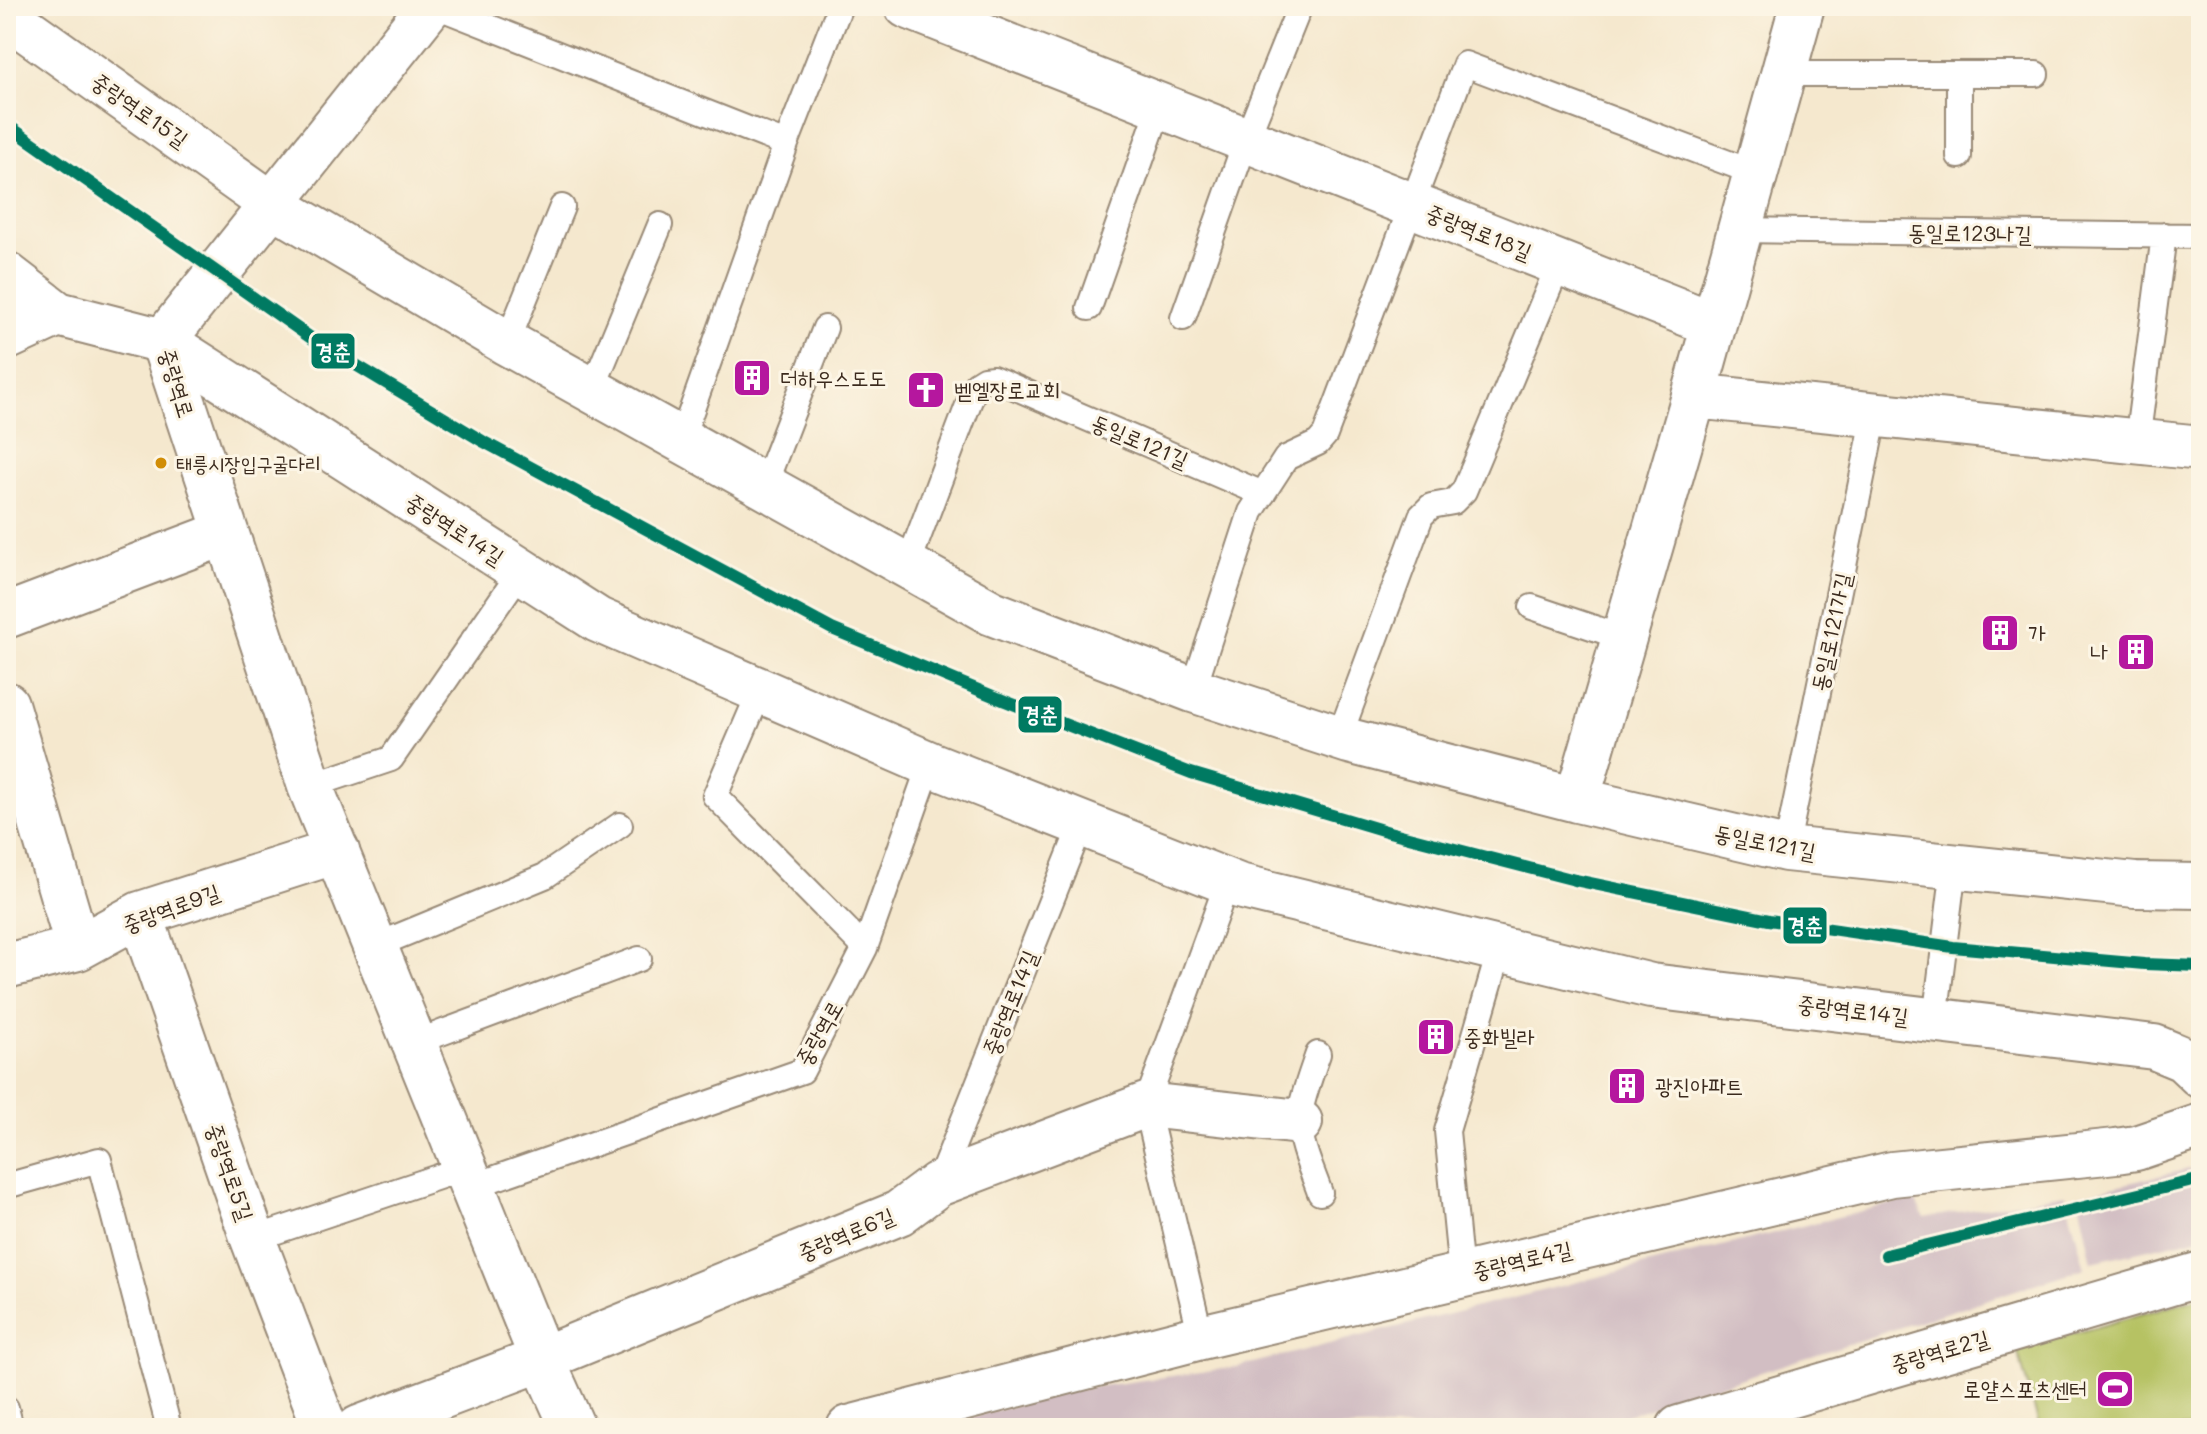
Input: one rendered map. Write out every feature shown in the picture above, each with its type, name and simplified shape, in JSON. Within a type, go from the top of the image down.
[{"type":"street","name":"중랑역로","points":[[430,6],[163,341],[310,786],[542,1359],[573,1428]]},
{"type":"street","points":[[1577,800],[1694,396],[1782,74],[1792,9]]},
{"type":"street","name":"중랑역로18길","points":[[934,11],[1160,106],[1713,324]]},
{"type":"street","name":"중랑역로15길","points":[[6,15],[273,205]]},
{"type":"street","name":"동일로121길","points":[[273,205],[507,343],[992,613],[1193,690],[1339,738],[1577,800],[1786,849],[2135,885],[2201,886]]},
{"type":"street","points":[[6,274],[58,314],[6,338]]},
{"type":"street","name":"중랑역로14길","points":[[58,314],[163,341],[598,620],[930,764],[1239,886],[1651,986],[2154,1047],[2183,1059],[2201,1076]]},
{"type":"street","points":[[1694,396],[2201,448]]},
{"type":"street","points":[[6,616],[225,533]]},
{"type":"street","points":[[6,704],[78,948]]},
{"type":"street","name":"중랑역로9길","points":[[6,966],[78,948],[140,914],[337,851]]},
{"type":"street","name":"중랑역로5길","points":[[140,914],[253,1239],[325,1428]]},
{"type":"street","name":"중랑역로6길","points":[[542,1359],[899,1213],[938,1184],[1146,1105],[1300,1122]]},
{"type":"street","name":"중랑역로4길","points":[[849,1428],[1201,1337],[1892,1174],[2136,1148],[2201,1126]]},
{"type":"street","name":"중랑역로2길","points":[[1679,1428],[2201,1274]]},
{"type":"street","points":[[359,1428],[542,1359]]},
{"type":"lane","points":[[436,6],[786,144]]},
{"type":"lane","points":[[681,440],[786,144],[840,6]]},
{"type":"lane","points":[[1183,318],[1246,140],[1300,6]]},
{"type":"lane","points":[[1193,690],[1251,512],[1286,458],[1318,443],[1325,435],[1465,64],[1755,173]]},
{"type":"lane","points":[[1782,74],[2036,74]]},
{"type":"lane","points":[[1959,74],[1959,156]]},
{"type":"lane","points":[[1089,308],[1160,106]]},
{"type":"lane","points":[[507,343],[562,207]]},
{"type":"lane","points":[[592,390],[660,225]]},
{"type":"lane","name":"동일로123나길","points":[[1739,230],[2201,236]]},
{"type":"lane","points":[[2137,442],[2164,235]]},
{"type":"lane","points":[[1339,738],[1421,516],[1431,506],[1453,502],[1464,491],[1559,264]]},
{"type":"lane","points":[[764,486],[825,328]]},
{"type":"lane","name":"동일로121길","points":[[907,567],[976,384],[984,379],[993,378],[1263,494]]},
{"type":"lane","name":"동일로121가길","points":[[1786,849],[1875,414]]},
{"type":"lane","points":[[310,786],[391,759],[521,571]]},
{"type":"lane","points":[[1532,607],[1624,638]]},
{"type":"lane","points":[[761,689],[715,796],[865,948]]},
{"type":"lane","name":"중랑역로","points":[[253,1239],[469,1177],[802,1071],[865,948],[930,764]]},
{"type":"lane","name":"중랑역로14길","points":[[938,1184],[1082,823]]},
{"type":"lane","points":[[375,946],[545,876],[620,825]]},
{"type":"lane","points":[[1935,1020],[1954,867]]},
{"type":"lane","points":[[1201,1337],[1146,1105],[1228,881]]},
{"type":"lane","points":[[1461,1274],[1447,1131],[1500,949]]},
{"type":"lane","points":[[414,1043],[639,959]]},
{"type":"lane","points":[[1318,1054],[1301,1108],[1300,1122],[1320,1193]]},
{"type":"lane","points":[[6,1186],[99,1160],[169,1428]]},
{"type":"lane","points":[[6,1408],[11,1428]]},
{"type":"shaded area","points":[[2201,1166],[2201,1237],[2092,1262],[2078,1195]]},
{"type":"shaded area","points":[[2065,1194],[2085,1268],[1587,1428],[930,1428],[1072,1390],[1237,1367],[1914,1198],[1924,1218]]},
{"type":"green space","name":"로얄스포츠센터","points":[[2201,1297],[2201,1428],[2040,1428],[2017,1350]]},
{"type":"transit line","name":"경춘","points":[[6,124],[311,338],[484,442],[832,629],[1005,701],[1191,773],[1389,832],[1575,880],[1769,920],[1953,947],[2201,966]]},
{"type":"transit line","name":"경춘","points":[[1886,1255],[2201,1179]]},
{"type":"place","name":"더하우스도도","points":[[752,378]]},
{"type":"place","name":"벧엘장로교회","points":[[926,390]]},
{"type":"place","name":"태릉시장입구굴다리","points":[[161,463]]},
{"type":"place","name":"가","points":[[2000,633]]},
{"type":"place","name":"나","points":[[2136,652]]},
{"type":"place","name":"중화빌라","points":[[1436,1037]]},
{"type":"place","name":"광진아파트","points":[[1627,1086]]},
{"type":"place","name":"로얄스포츠센터","points":[[2115,1389]]}]
